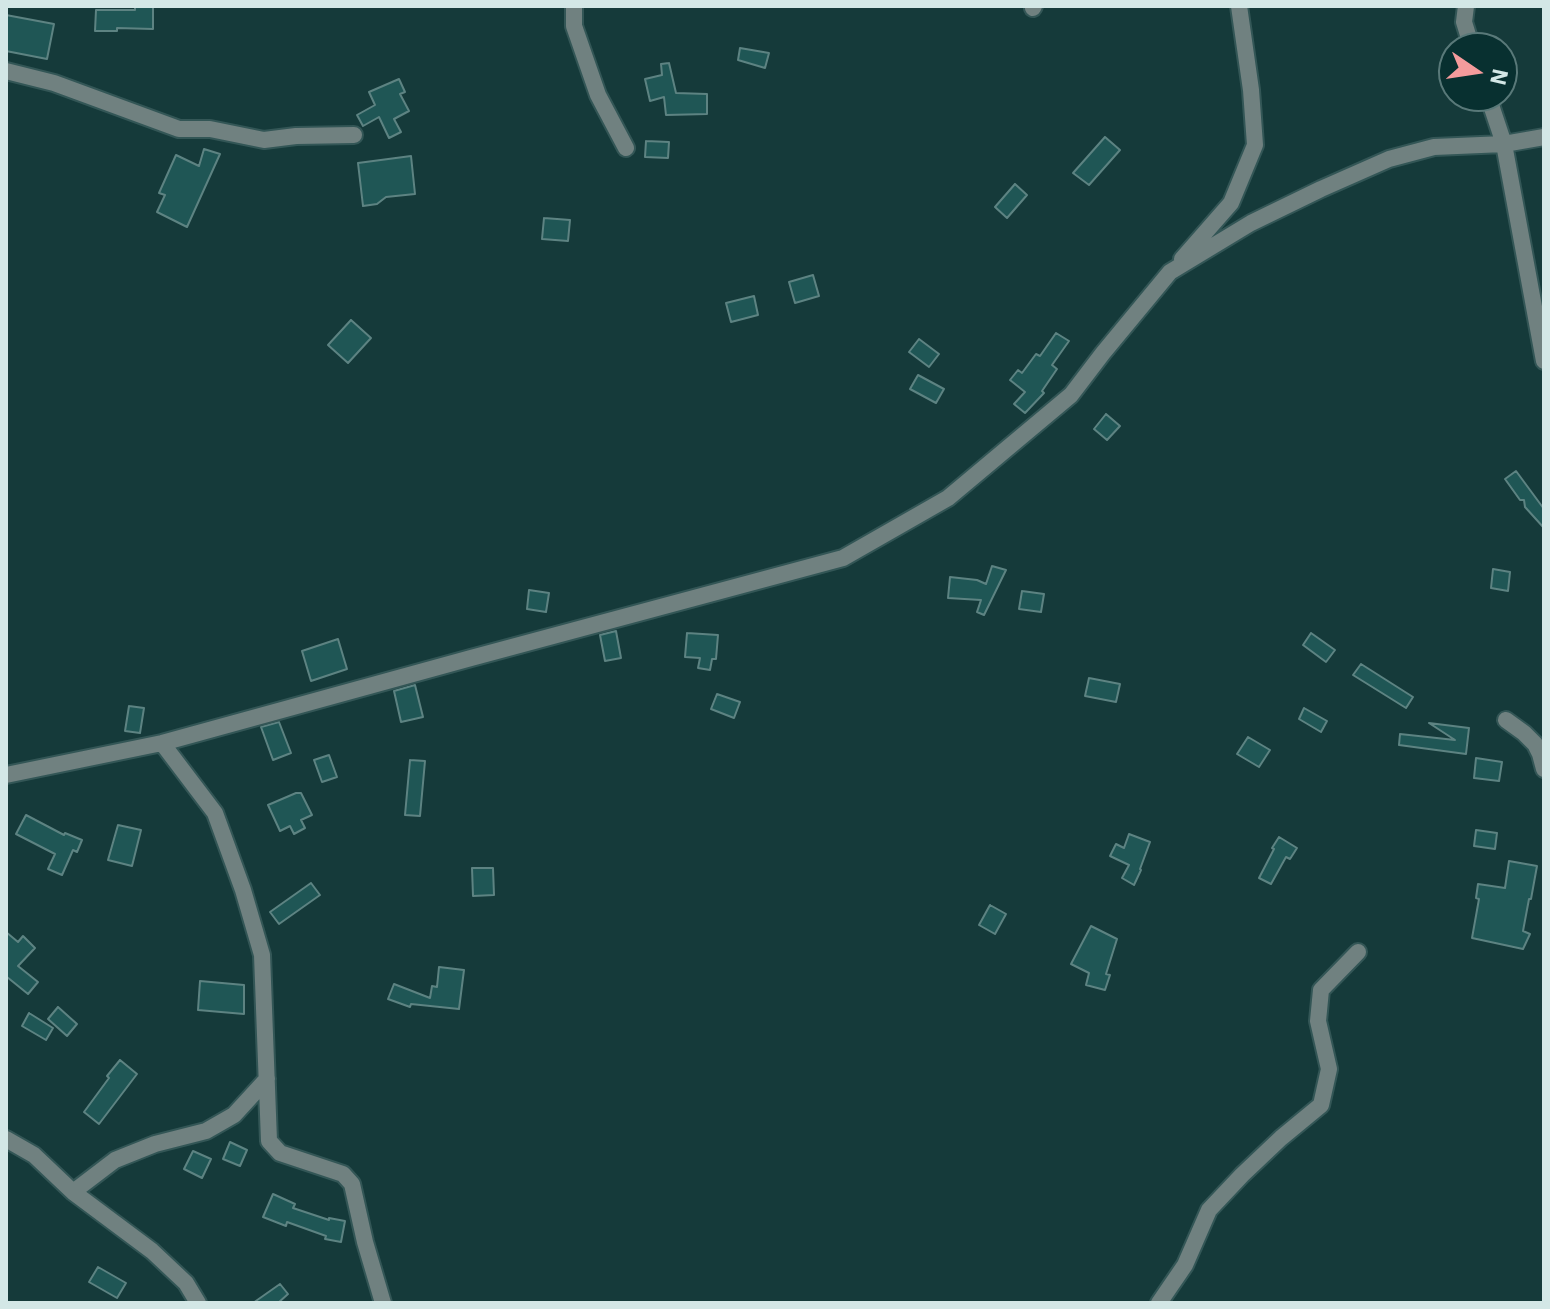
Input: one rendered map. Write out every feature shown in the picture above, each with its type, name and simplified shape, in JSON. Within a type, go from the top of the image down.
[{"type":"street","points":[[574,6],[574,26],[598,95],[626,148]]},
{"type":"street","points":[[6,775],[162,743],[843,558],[948,498],[1071,395],[1170,272],[1231,203],[1255,145],[1239,6]]},
{"type":"street","points":[[1466,6],[1464,22],[1467,32]]},
{"type":"street","points":[[6,71],[54,83],[179,129],[210,129],[264,140],[354,135]]},
{"type":"street","points":[[1493,112],[1504,144],[1544,361]]},
{"type":"street","points":[[1170,272],[1251,223],[1389,159],[1434,147],[1504,144],[1544,137]]},
{"type":"street","points":[[1506,720],[1535,744],[1543,759]]},
{"type":"street","points":[[162,743],[215,813],[262,955],[269,1141],[280,1153],[343,1174],[352,1184],[383,1303]]},
{"type":"street","points":[[1159,1303],[1185,1265],[1209,1210],[1281,1138],[1321,1105],[1329,1069],[1318,1021],[1321,990],[1358,952]]},
{"type":"street","points":[[73,1192],[115,1160],[155,1144],[206,1131],[234,1115],[267,1079]]},
{"type":"street","points":[[6,1139],[34,1155],[73,1192],[152,1251],[186,1283],[198,1303]]},
{"type":"building","points":[[135,6],[153,6],[153,29],[95,31],[96,10],[135,10]]},
{"type":"building","points":[[6,15],[54,24],[47,59],[6,51]]},
{"type":"building","points":[[740,48],[769,53],[765,68],[738,60]]},
{"type":"building","points":[[669,63],[676,93],[707,94],[707,114],[666,115],[664,97],[650,101],[645,79],[662,75],[661,64]]},
{"type":"building","points":[[399,79],[405,92],[400,94],[409,111],[394,119],[401,132],[389,138],[379,117],[363,126],[357,115],[375,105],[369,92]]},
{"type":"building","points":[[1105,137],[1120,150],[1089,185],[1073,173]]},
{"type":"building","points":[[646,141],[669,142],[668,158],[645,157]]},
{"type":"building","points":[[204,149],[220,154],[187,227],[157,212],[165,195],[159,193],[176,155],[199,166]]},
{"type":"building","points":[[411,156],[415,194],[386,197],[377,204],[363,206],[358,163]]},
{"type":"building","points":[[1015,184],[1027,195],[1007,218],[995,207]]},
{"type":"building","points":[[544,218],[570,220],[568,241],[542,239]]},
{"type":"building","points":[[813,275],[819,296],[795,303],[789,282]]},
{"type":"building","points":[[754,296],[758,315],[731,322],[726,303]]},
{"type":"building","points":[[351,320],[371,338],[348,363],[328,345]]},
{"type":"building","points":[[1056,333],[1069,341],[1052,365],[1057,369],[1042,391],[1044,393],[1025,413],[1014,404],[1025,392],[1010,380],[1018,370],[1022,373],[1036,354],[1040,356]]},
{"type":"building","points":[[919,339],[939,354],[929,367],[909,352]]},
{"type":"building","points":[[918,375],[944,389],[936,403],[910,389]]},
{"type":"building","points":[[1106,414],[1120,426],[1107,440],[1094,429]]},
{"type":"building","points":[[1516,471],[1544,509],[1544,528],[1505,479]]},
{"type":"building","points":[[992,566],[1006,570],[984,615],[977,612],[981,600],[948,598],[950,577],[986,584]]},
{"type":"building","points":[[1493,569],[1510,572],[1508,591],[1491,588]]},
{"type":"building","points":[[529,590],[549,593],[546,612],[527,609]]},
{"type":"building","points":[[1022,591],[1044,594],[1041,612],[1019,609]]},
{"type":"building","points":[[616,631],[621,658],[605,661],[600,635]]},
{"type":"building","points":[[687,633],[718,635],[716,659],[712,659],[710,670],[698,668],[700,658],[685,657]]},
{"type":"building","points":[[1311,633],[1335,650],[1326,662],[1303,645]]},
{"type":"building","points":[[338,639],[347,669],[311,681],[302,651]]},
{"type":"building","points":[[1361,664],[1413,697],[1406,708],[1353,675]]},
{"type":"building","points":[[1089,678],[1120,684],[1116,702],[1085,696]]},
{"type":"building","points":[[415,685],[423,717],[401,722],[394,691]]},
{"type":"building","points":[[717,694],[740,702],[734,718],[711,709]]},
{"type":"building","points":[[129,706],[144,708],[140,733],[125,731]]},
{"type":"building","points":[[1304,708],[1327,721],[1321,732],[1299,719]]},
{"type":"building","points":[[279,722],[291,753],[273,760],[261,727]]},
{"type":"building","points":[[1429,723],[1469,728],[1466,754],[1399,745],[1400,734],[1455,740]]},
{"type":"building","points":[[1248,737],[1270,750],[1259,767],[1237,754]]},
{"type":"building","points":[[329,755],[337,777],[322,782],[314,760]]},
{"type":"building","points":[[1476,758],[1502,762],[1499,781],[1474,778]]},
{"type":"building","points":[[410,760],[425,761],[420,816],[405,815]]},
{"type":"building","points":[[301,793],[312,815],[301,820],[305,828],[294,834],[290,826],[280,831],[268,805]]},
{"type":"building","points":[[26,815],[64,835],[82,840],[77,852],[73,850],[62,875],[48,869],[55,854],[16,834]]},
{"type":"building","points":[[118,825],[141,830],[132,866],[108,860]]},
{"type":"building","points":[[1476,830],[1497,833],[1495,849],[1474,846]]},
{"type":"building","points":[[1129,834],[1150,842],[1134,885],[1122,878],[1129,865],[1110,856],[1116,844],[1124,848]]},
{"type":"building","points":[[1279,837],[1297,848],[1290,859],[1286,857],[1271,884],[1259,878]]},
{"type":"building","points":[[1509,861],[1537,866],[1523,931],[1530,934],[1523,949],[1472,938],[1479,899],[1476,898],[1478,884],[1505,888]]},
{"type":"building","points":[[472,868],[493,868],[494,895],[473,896]]},
{"type":"building","points":[[311,883],[320,895],[279,924],[270,912]]},
{"type":"building","points":[[990,905],[1006,914],[995,934],[979,925]]},
{"type":"building","points":[[1091,926],[1117,939],[1106,974],[1110,975],[1105,990],[1086,985],[1089,973],[1071,964]]},
{"type":"building","points":[[6,932],[18,942],[23,936],[35,948],[18,966],[38,982],[28,994],[6,979]]},
{"type":"building","points":[[439,967],[464,970],[459,1009],[411,1004],[410,1007],[388,999],[394,984],[430,998],[432,986],[437,987]]},
{"type":"building","points":[[200,981],[244,985],[244,1014],[198,1010]]},
{"type":"building","points":[[58,1007],[77,1024],[67,1036],[48,1019]]},
{"type":"building","points":[[29,1013],[53,1028],[46,1040],[22,1026]]},
{"type":"building","points":[[120,1060],[137,1074],[99,1124],[84,1112]]},
{"type":"building","points":[[230,1142],[247,1150],[240,1166],[223,1159]]},
{"type":"building","points":[[193,1151],[211,1159],[202,1178],[184,1169]]},
{"type":"building","points":[[273,1194],[295,1204],[293,1208],[329,1220],[345,1221],[341,1242],[325,1239],[326,1236],[287,1222],[286,1226],[263,1217]]},
{"type":"building","points":[[98,1267],[126,1283],[117,1298],[89,1282]]},
{"type":"building","points":[[280,1284],[288,1294],[278,1303],[253,1303]]}]
